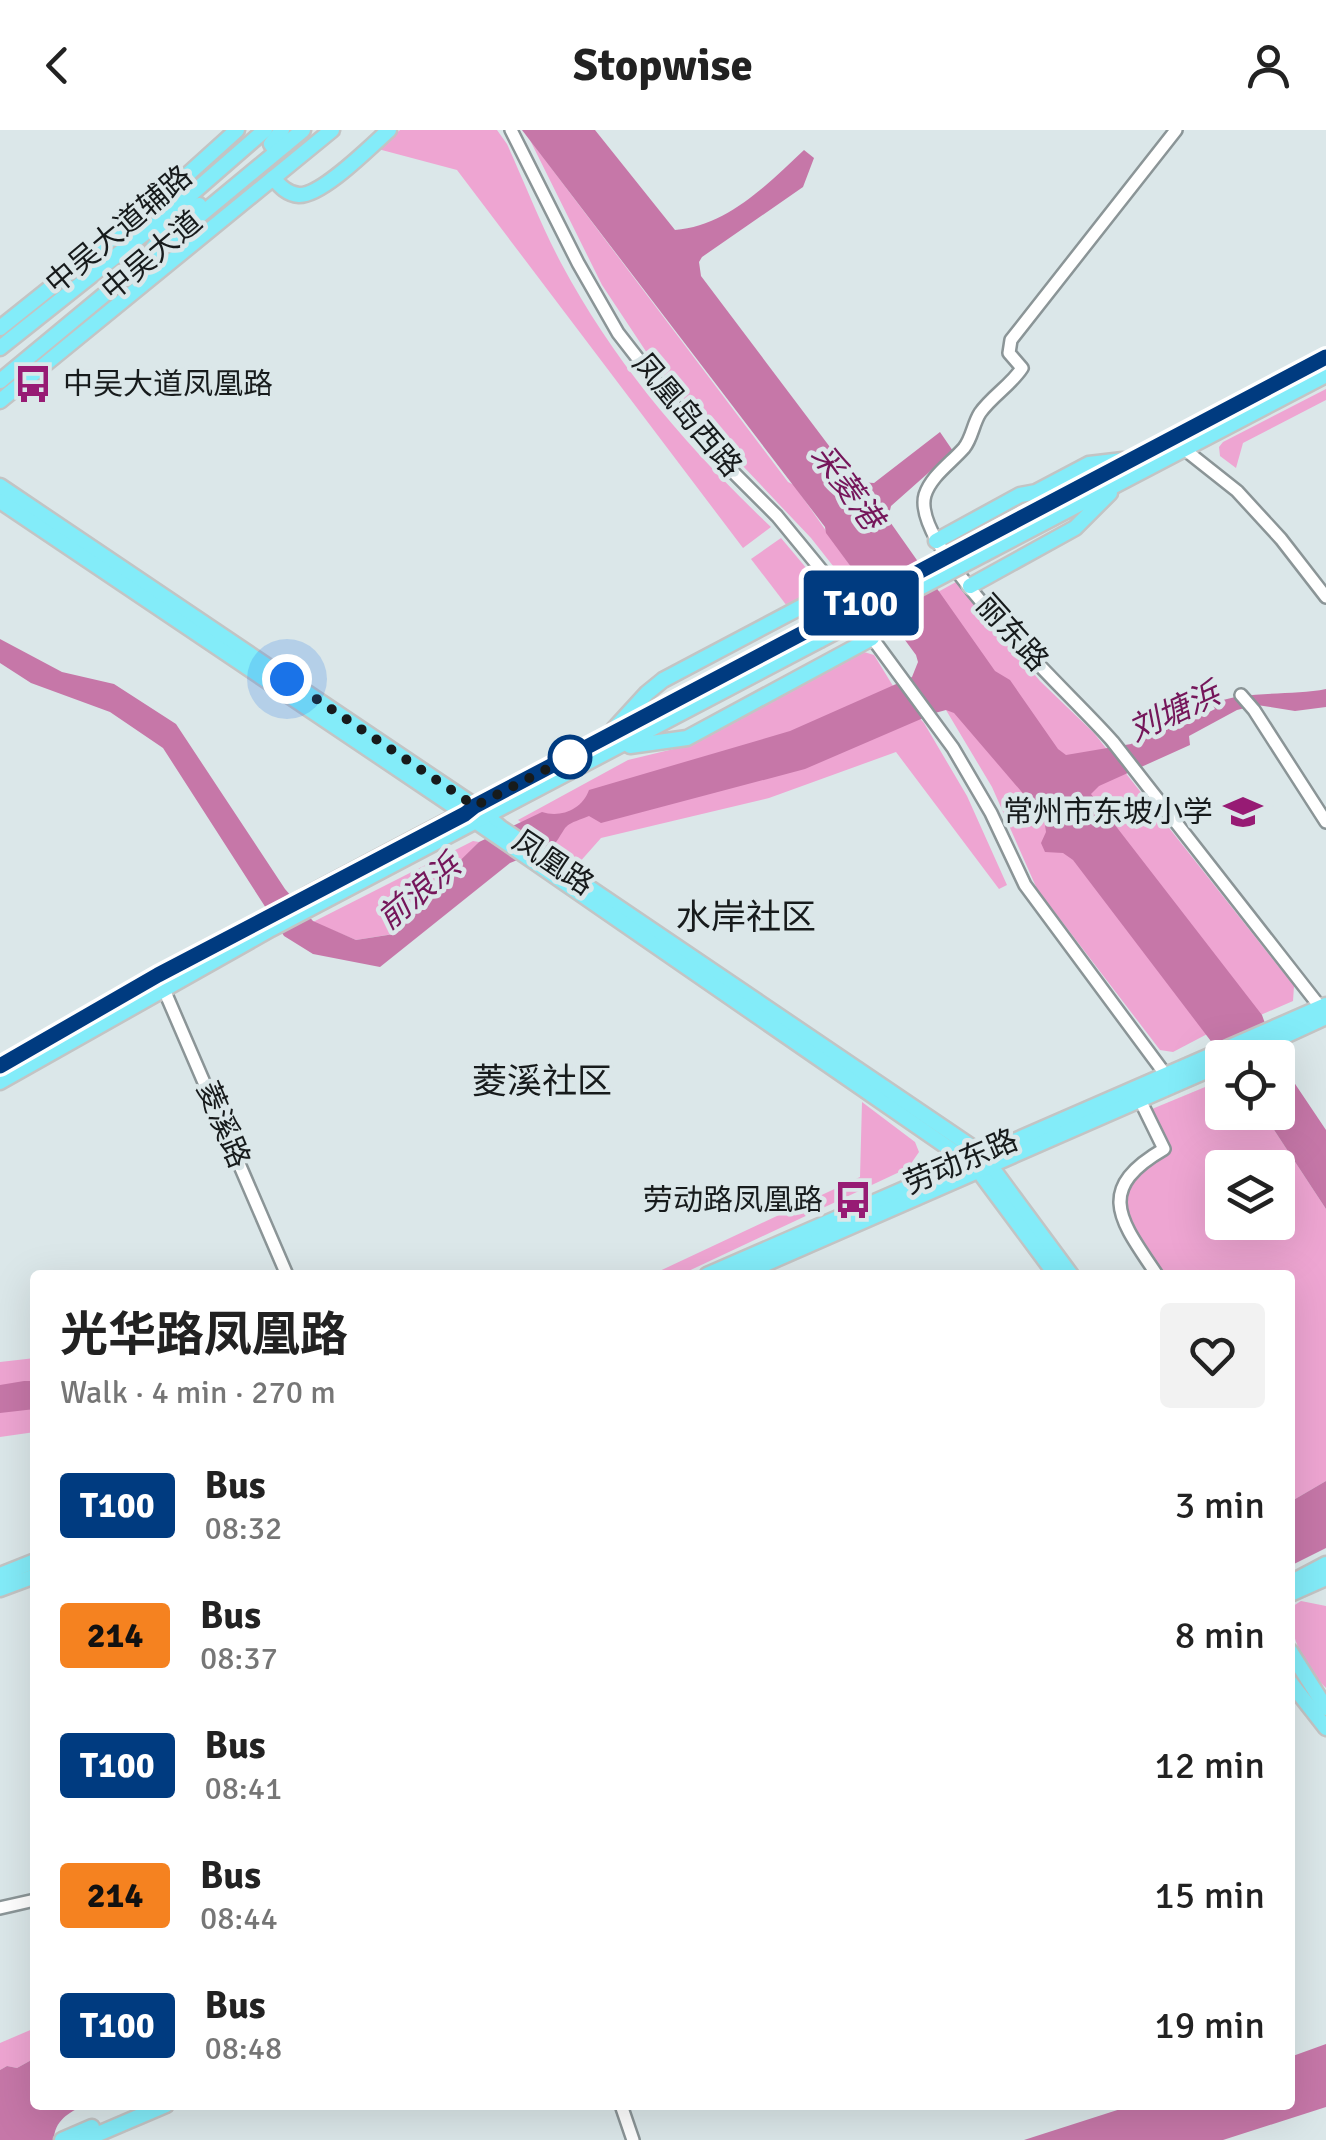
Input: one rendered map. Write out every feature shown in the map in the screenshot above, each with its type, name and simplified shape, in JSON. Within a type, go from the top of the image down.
[{"type":"main road","name":"中吴大道辅路","points":[[0,328],[155,204],[237,130]]},
{"type":"main road","name":"中吴大道","points":[[0,348],[166,217],[265,130]]},
{"type":"main road","name":"中吴大道","points":[[0,382],[138,268],[283,138],[303,130]]},
{"type":"main road","points":[[307,150],[320,130]]},
{"type":"main road","name":"中吴大道辅路","points":[[0,401],[332,130]]},
{"type":"main road","points":[[273,178],[284,190],[301,196],[320,189],[389,130]]},
{"type":"main road","points":[[138,268],[165,232],[237,174],[234,164],[222,165]]},
{"type":"main road","points":[[41,295],[93,274]]},
{"type":"main road","points":[[0,360],[76,288]]},
{"type":"main road","points":[[24,362],[72,342]]},
{"type":"main road","points":[[0,1066],[311,901],[482,820],[613,743],[982,547],[1134,459],[1326,357]]},
{"type":"main road","points":[[982,547],[1121,482],[1326,375]]},
{"type":"main road","points":[[936,541],[1020,495],[1036,492],[1088,464],[1134,459]]},
{"type":"main road","points":[[970,586],[1076,528],[1121,482]]},
{"type":"main road","name":"凤凰路","points":[[0,486],[979,1162],[1065,1270]]},
{"type":"main road","name":"凤凰路","points":[[0,501],[482,820]]},
{"type":"main road","points":[[613,743],[647,693],[663,680],[835,588]]},
{"type":"main road","points":[[613,743],[687,738],[872,638]]},
{"type":"main road","points":[[0,1082],[161,982]]},
{"type":"main road","points":[[1267,1040],[1324,1010]]},
{"type":"main road","name":"劳动东路","points":[[1263,1040],[1282,1031]]},
{"type":"main road","name":"劳动东路","points":[[719,1270],[1205,1066]]},
{"type":"main road","name":"劳动东路","points":[[751,1270],[979,1162],[1140,1100],[1169,1080]]},
{"type":"main road","points":[[0,1575],[30,1563]]},
{"type":"main road","points":[[1295,1580],[1326,1564]]},
{"type":"main road","points":[[0,1590],[30,1578]]},
{"type":"main road","points":[[1295,1592],[1326,1578]]},
{"type":"main road","points":[[1297,1679],[1326,1708]]},
{"type":"main road","points":[[1297,1679],[1326,1728]]},
{"type":"main road","points":[[84,2140],[135,2110]]},
{"type":"main road","points":[[62,2140],[151,2110]]},
{"type":"street","name":"凤凰岛西路","points":[[511,130],[618,333],[702,441],[777,516],[872,638],[938,728],[991,813],[1025,885],[1169,1080]]},
{"type":"street","name":"丽东路","points":[[1176,130],[1012,340],[1009,354],[1022,368],[983,408],[969,440],[926,491],[924,516],[936,541],[970,586],[1020,647],[1086,710],[1113,742],[1324,1010]]},
{"type":"street","points":[[1184,449],[1237,492],[1281,539],[1326,598]]},
{"type":"street","points":[[1241,695],[1326,822]]},
{"type":"street","name":"菱溪路","points":[[161,982],[285,1270]]},
{"type":"street","points":[[1140,1100],[1164,1149],[1141,1162],[1124,1181],[1117,1203],[1124,1226],[1155,1270]]},
{"type":"street","points":[[0,1908],[30,1901]]},
{"type":"street","points":[[623,2110],[634,2140]]},
{"type":"shaded area","points":[[400,130],[497,130],[561,263],[605,337],[683,436],[771,527],[743,548],[457,170],[378,149]]},
{"type":"shaded area","points":[[530,140],[794,485],[866,588],[856,595],[811,538],[722,444],[653,362],[602,285]]},
{"type":"shaded area","points":[[1326,389],[1326,400],[1243,443],[1236,468],[1220,456],[1223,442]]},
{"type":"shaded area","points":[[781,538],[813,576],[811,590],[787,606],[751,559]]},
{"type":"shaded area","points":[[956,582],[1040,681],[1094,733],[1294,986],[1293,1001],[1249,1020],[927,598]]},
{"type":"shaded area","points":[[864,652],[874,655],[898,694],[924,723],[967,796],[1007,885],[999,889],[896,752],[769,798],[601,838],[578,864],[518,820],[628,760],[686,746]]},
{"type":"shaded area","points":[[956,702],[1213,1031],[1173,1052],[1160,1050],[1037,889],[992,787],[946,710]]},
{"type":"shaded area","points":[[473,841],[479,842],[393,934],[356,940],[313,922]]},
{"type":"shaded area","points":[[1205,1087],[1205,1130],[1274,1130],[1287,1150],[1205,1150],[1205,1240],[1295,1240],[1295,1162],[1326,1209],[1326,1481],[1295,1499],[1295,1270],[1159,1270],[1129,1221],[1125,1207],[1126,1194],[1148,1166],[1171,1150],[1152,1109]]},
{"type":"shaded area","points":[[862,1102],[915,1142],[919,1152],[908,1168],[691,1270],[662,1270],[860,1177]]},
{"type":"shaded area","points":[[30,1359],[30,1433],[0,1437],[0,1362]]},
{"type":"shaded area","points":[[1301,1601],[1326,1606],[1326,1688],[1311,1671],[1296,1641],[1295,1605]]},
{"type":"shaded area","points":[[30,2030],[30,2061],[17,2068],[7,2066],[0,2070],[0,2043]]},
{"type":"water","name":"采菱港","points":[[522,130],[595,130],[675,230],[712,221],[729,212],[804,150],[814,158],[803,187],[702,257],[701,276],[860,482],[874,483],[940,432],[953,451],[891,506],[888,519],[995,671],[1010,680],[1066,755],[1131,744],[1178,718],[1186,724],[1215,709],[1212,704],[1224,700],[1326,689],[1326,707],[1295,711],[1257,705],[1237,710],[1189,736],[1190,745],[1099,786],[1091,794],[1262,1015],[1271,1040],[1210,1040],[1073,860],[1063,853],[1045,852],[1041,843],[1046,832],[1044,818],[954,713],[946,710],[805,769],[601,823],[589,816],[574,822],[554,845],[510,863],[380,967],[313,954],[284,936],[163,748],[110,712],[31,683],[0,663],[0,639],[62,672],[114,684],[176,724],[285,889],[313,921],[356,940],[394,934],[418,902],[479,842],[542,812],[563,813],[576,807],[589,790],[790,731],[912,677],[918,662],[916,655],[825,527]]},
{"type":"water","points":[[1295,1084],[1326,1130],[1326,1209],[1295,1162],[1295,1150],[1287,1150],[1274,1130],[1295,1130]]},
{"type":"water","points":[[30,1381],[30,1410],[0,1413],[0,1385]]},
{"type":"water","points":[[1326,1481],[1326,1548],[1295,1564],[1295,1499]]},
{"type":"water","points":[[1326,2044],[1326,2107],[1223,2140],[1024,2140],[1117,2110],[1295,2110],[1295,2055]]},
{"type":"water","points":[[30,2061],[30,2110],[75,2110],[57,2128],[54,2140],[0,2140],[0,2070],[7,2066],[17,2068]]},
{"type":"bus line","name":"T100","points":[[0,1066],[307,895],[1326,357]]},
{"type":"place","name":"中吴大道凤凰路","points":[[33,384]]},
{"type":"place","name":"常州市东坡小学","points":[[1243,812]]},
{"type":"place","name":"劳动路凤凰路","points":[[853,1200]]},
{"type":"district","name":"水岸社区","points":[[746,917]]},
{"type":"district","name":"菱溪社区","points":[[542,1081]]},
{"type":"route","points":[[287,679],[475,806],[574,755],[570,757]]},
{"type":"water label","name":"刘塘浜","points":[[1174,712]]},
{"type":"water label","name":"前浪浜","points":[[419,892]]}]
